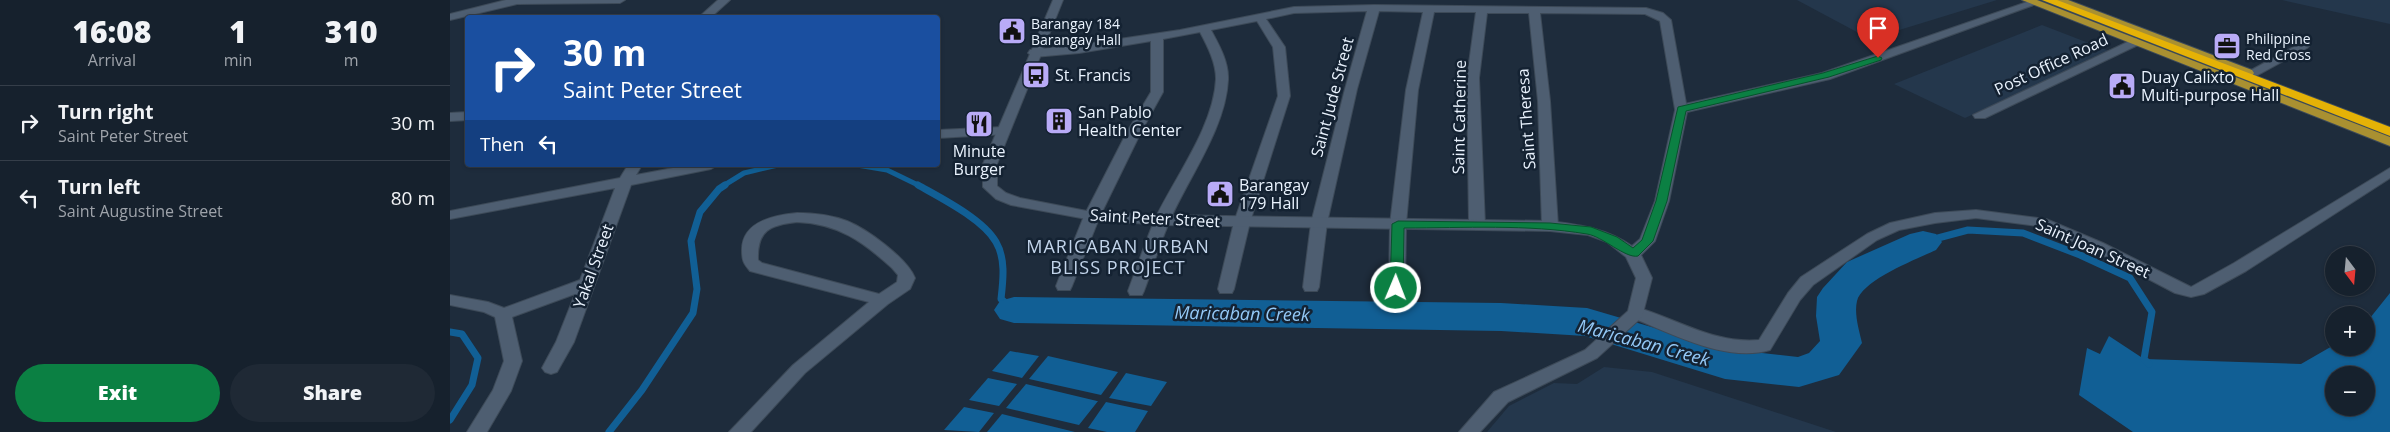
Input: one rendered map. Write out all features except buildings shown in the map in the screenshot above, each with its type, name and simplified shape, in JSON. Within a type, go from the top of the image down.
[{"type":"highway","points":[[2047,0],[2390,132]]},
{"type":"main road","points":[[2058,0],[2390,127]]},
{"type":"main road","points":[[2031,1],[2390,142]]},
{"type":"street","points":[[450,17],[519,0],[620,0]]},
{"type":"street","points":[[707,15],[725,0]]},
{"type":"street","name":"Saint Peter Street","points":[[1058,0],[1034,53],[990,164],[990,187],[1001,196],[1016,202],[1092,216],[1242,222],[1550,226],[1591,231],[1612,239],[1633,254],[1644,278],[1635,315]]},
{"type":"street","points":[[1681,109],[1826,76],[2031,1]]},
{"type":"street","points":[[1034,53],[1079,49],[1204,28],[1294,10],[1374,8],[1646,11],[1659,15],[1665,20],[1681,109],[1662,201],[1647,241],[1633,254]]},
{"type":"street","name":"Saint Jude Street","points":[[1311,287],[1319,223],[1351,90],[1374,8]]},
{"type":"street","points":[[1396,288],[1398,224],[1412,90],[1429,9]]},
{"type":"street","name":"Saint Catherine","points":[[1477,225],[1473,78],[1482,10]]},
{"type":"street","name":"Saint Theresa","points":[[1534,10],[1544,101],[1550,226]]},
{"type":"street","points":[[1226,289],[1242,222],[1284,96],[1279,47],[1259,16]]},
{"type":"street","points":[[1136,291],[1163,220],[1204,135],[1219,96],[1222,79],[1219,60],[1204,28]]},
{"type":"street","points":[[1064,286],[1092,216],[1134,132],[1157,92],[1157,36]]},
{"type":"street","name":"Post Office Road","points":[[1980,115],[2136,42]]},
{"type":"street","points":[[2250,74],[2303,46]]},
{"type":"street","points":[[450,117],[465,116]]},
{"type":"street","points":[[940,134],[1003,131]]},
{"type":"street","name":"Yakal Street","points":[[550,368],[565,342],[625,180],[634,167]]},
{"type":"street","points":[[450,215],[700,167]]},
{"type":"street","name":"Saint Joan Street","points":[[1635,315],[1722,343],[1751,348],[1764,346],[1794,298],[1808,281],[1872,237],[1895,226],[1935,218],[1976,214],[2041,222],[2097,246],[2181,289],[2191,292],[2240,267],[2390,172]]},
{"type":"street","points":[[739,432],[799,369],[904,284],[906,274],[880,249],[843,226],[810,218],[778,219],[766,222],[755,234],[751,243],[749,259],[756,266],[882,300]]},
{"type":"street","points":[[450,300],[488,307],[503,314],[588,283]]},
{"type":"street","points":[[477,432],[502,391],[513,360],[503,314]]},
{"type":"street","points":[[1469,432],[1501,397],[1599,349],[1635,315]]},
{"type":"shaded area","points":[[1797,0],[1997,0],[1870,39]]},
{"type":"shaded area","points":[[2282,0],[2390,0],[2390,24]]},
{"type":"shaded area","points":[[2042,25],[2112,52],[1965,118],[1894,84]]},
{"type":"shaded area","points":[[1604,367],[1652,372],[1836,432],[1487,432],[1509,406],[1554,383],[1577,384]]},
{"type":"water","points":[[2390,293],[2390,432],[2133,432],[2079,395],[2087,348],[2100,354],[2109,336],[2144,359],[2301,364],[2325,350],[2325,356],[2375,356],[2375,312]]},
{"type":"water","points":[[1010,351],[1039,356],[1022,378],[992,371]]},
{"type":"water","points":[[1048,356],[1118,372],[1101,395],[1029,379]]},
{"type":"water","points":[[1126,373],[1167,382],[1151,406],[1109,398]]},
{"type":"water","points":[[988,378],[1017,384],[999,406],[969,400]]},
{"type":"water","points":[[1026,384],[1098,401],[1079,425],[1006,408]]},
{"type":"water","points":[[1106,402],[1148,411],[1135,432],[1107,432],[1088,428]]},
{"type":"water","points":[[964,407],[994,413],[979,432],[944,430]]},
{"type":"water","points":[[1002,414],[1075,432],[987,432]]},
{"type":"waterway","name":"Maricaban Creek","points":[[723,186],[744,173],[770,167]]},
{"type":"waterway","name":"Maricaban Creek","points":[[869,167],[887,170],[918,185]]},
{"type":"waterway","name":"Maricaban Creek","points":[[609,432],[642,390],[693,313],[697,289],[691,241],[700,212],[719,189],[725,185]]},
{"type":"waterway","name":"Maricaban Creek","points":[[918,185],[972,217],[990,233],[996,242],[1001,256],[1003,270],[1001,299],[1014,310]]},
{"type":"waterway","name":"Maricaban Creek","points":[[1923,242],[1968,230],[2023,233],[2080,255],[2130,278],[2152,312],[2144,359],[2149,364]]},
{"type":"waterway","name":"Maricaban Creek","points":[[1014,310],[1501,317],[1587,322],[1725,364],[1799,372],[1824,364],[1841,343],[1836,316],[1837,297],[1861,271],[1923,242]]},
{"type":"waterway","name":"Maricaban Creek","points":[[450,332],[462,334],[478,358],[472,385],[450,420]]},
{"type":"place","name":"Barangay 184 Barangay Hall","points":[[1012,31]]},
{"type":"place","name":"Philippine Red Cross","points":[[2227,46]]},
{"type":"place","name":"St. Francis","points":[[1036,75]]},
{"type":"place","name":"Duay Calixto Multi-purpose Hall","points":[[2122,86]]},
{"type":"place","name":"San Pablo Health Center","points":[[1059,121]]},
{"type":"place","name":"Minute Burger","points":[[979,124]]},
{"type":"place","name":"Barangay 179 Hall","points":[[1220,194]]},
{"type":"district","name":"MARICABAN URBAN BLISS PROJECT","points":[[1118,256]]},
{"type":"route","points":[[1396,288],[1398,224],[1550,226],[1591,231],[1612,239],[1633,254],[1647,241],[1662,201],[1681,109],[1770,87],[1826,76],[1878,58]]}]
